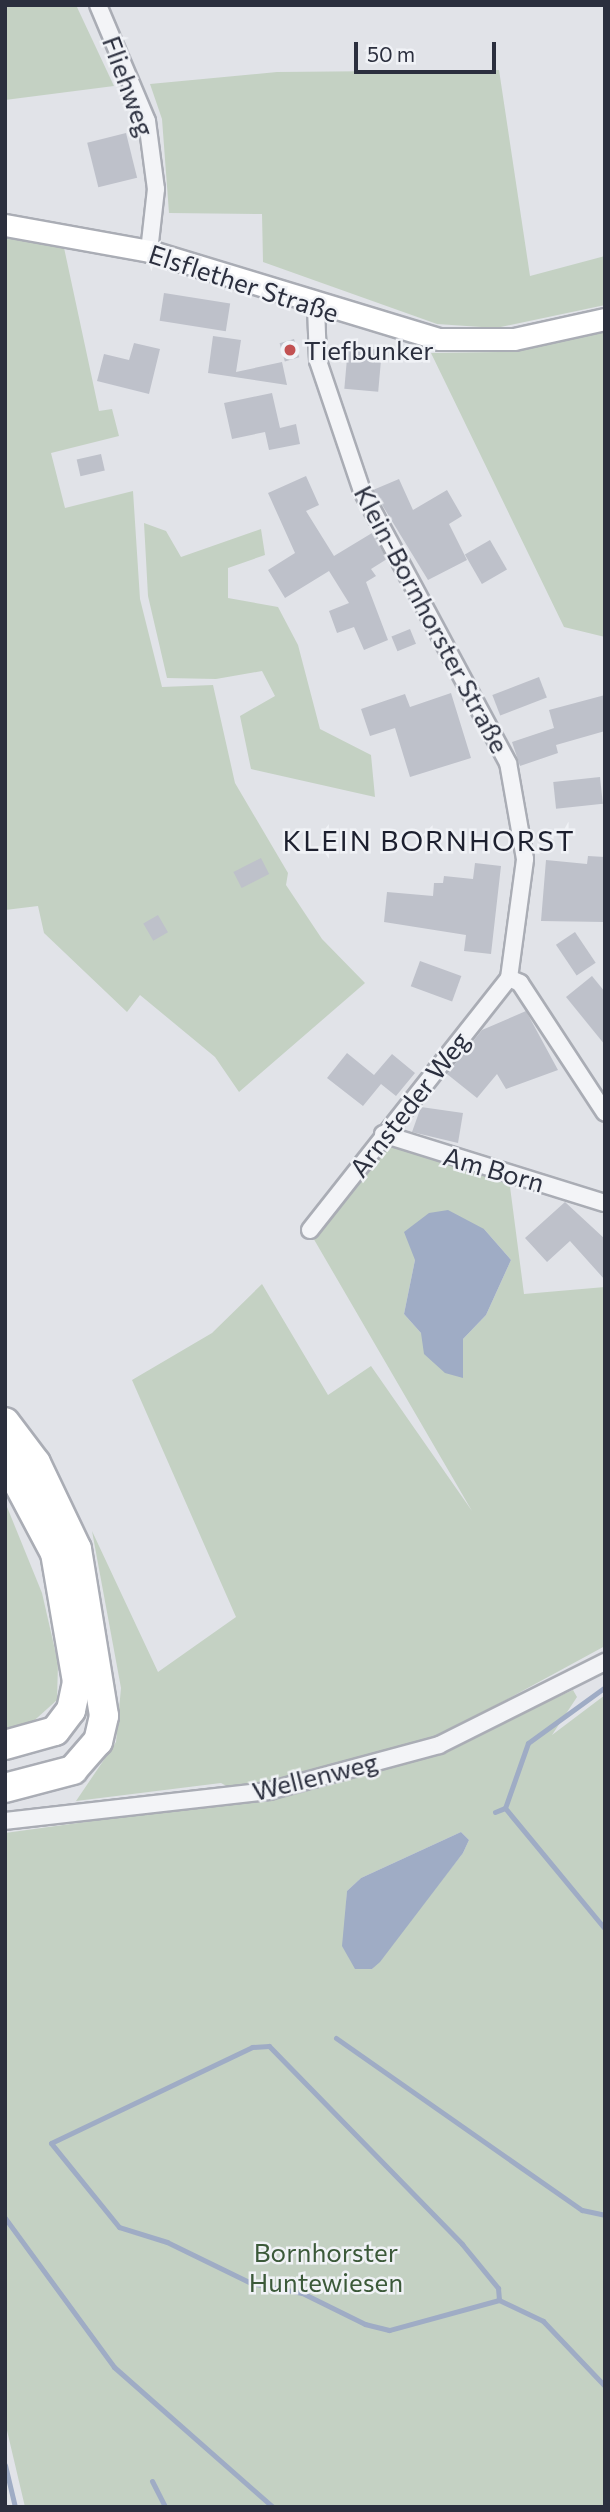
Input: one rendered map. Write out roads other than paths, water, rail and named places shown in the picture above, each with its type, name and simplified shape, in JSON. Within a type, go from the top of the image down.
[{"type":"highway","points":[[5,1422],[36,1463],[77,1549],[104,1716],[98,1741],[73,1770],[5,1788]]},
{"type":"highway","points":[[5,1459],[55,1553],[77,1682],[71,1710],[55,1731],[5,1745]]},
{"type":"main road","name":"Elsflether Straße","points":[[5,225],[149,251],[400,331],[469,342],[605,320]]},
{"type":"street","name":"Fliehweg","points":[[98,5],[148,121],[156,189],[149,251]]},
{"type":"street","name":"Klein-Bornhorster Straße","points":[[316,306],[318,361],[362,491],[508,763],[525,859],[509,978]]},
{"type":"street","points":[[509,978],[520,983],[605,1113]]},
{"type":"street","name":"Arnsteder Weg","points":[[310,1230],[383,1134],[509,978]]},
{"type":"street","name":"Am Born","points":[[383,1134],[605,1203]]},
{"type":"street","name":"Wellenweg","points":[[5,1821],[269,1791],[439,1745],[605,1662]]},
{"type":"water","points":[[448,1210],[484,1229],[511,1260],[486,1315],[463,1339],[463,1378],[445,1373],[424,1354],[421,1333],[404,1314],[415,1260],[404,1232],[429,1213]]},
{"type":"water","points":[[461,1832],[469,1840],[463,1853],[380,1962],[372,1969],[355,1969],[342,1946],[347,1891],[361,1878]]},
{"type":"waterway","points":[[495,1812],[505,1808],[528,1743],[605,1687]]},
{"type":"waterway","points":[[505,1808],[605,1929]]},
{"type":"waterway","points":[[336,2038],[582,2210],[605,2215]]},
{"type":"waterway","points":[[499,2300],[389,2330],[365,2324],[302,2293],[251,2283],[167,2242],[119,2227],[51,2143],[252,2047],[269,2046],[462,2244],[498,2288],[499,2300],[543,2321],[605,2386]]},
{"type":"waterway","points":[[5,2218],[114,2367],[273,2507]]},
{"type":"waterway","points":[[5,2465],[15,2507]]},
{"type":"waterway","points":[[152,2481],[165,2507]]},
{"type":"place","name":"Tiefbunker","points":[[290,350]]},
{"type":"district","name":"KLEIN BORNHORST","points":[[429,840]]},
{"type":"park label","name":"Bornhorster Huntewiesen","points":[[326,2267]]}]
